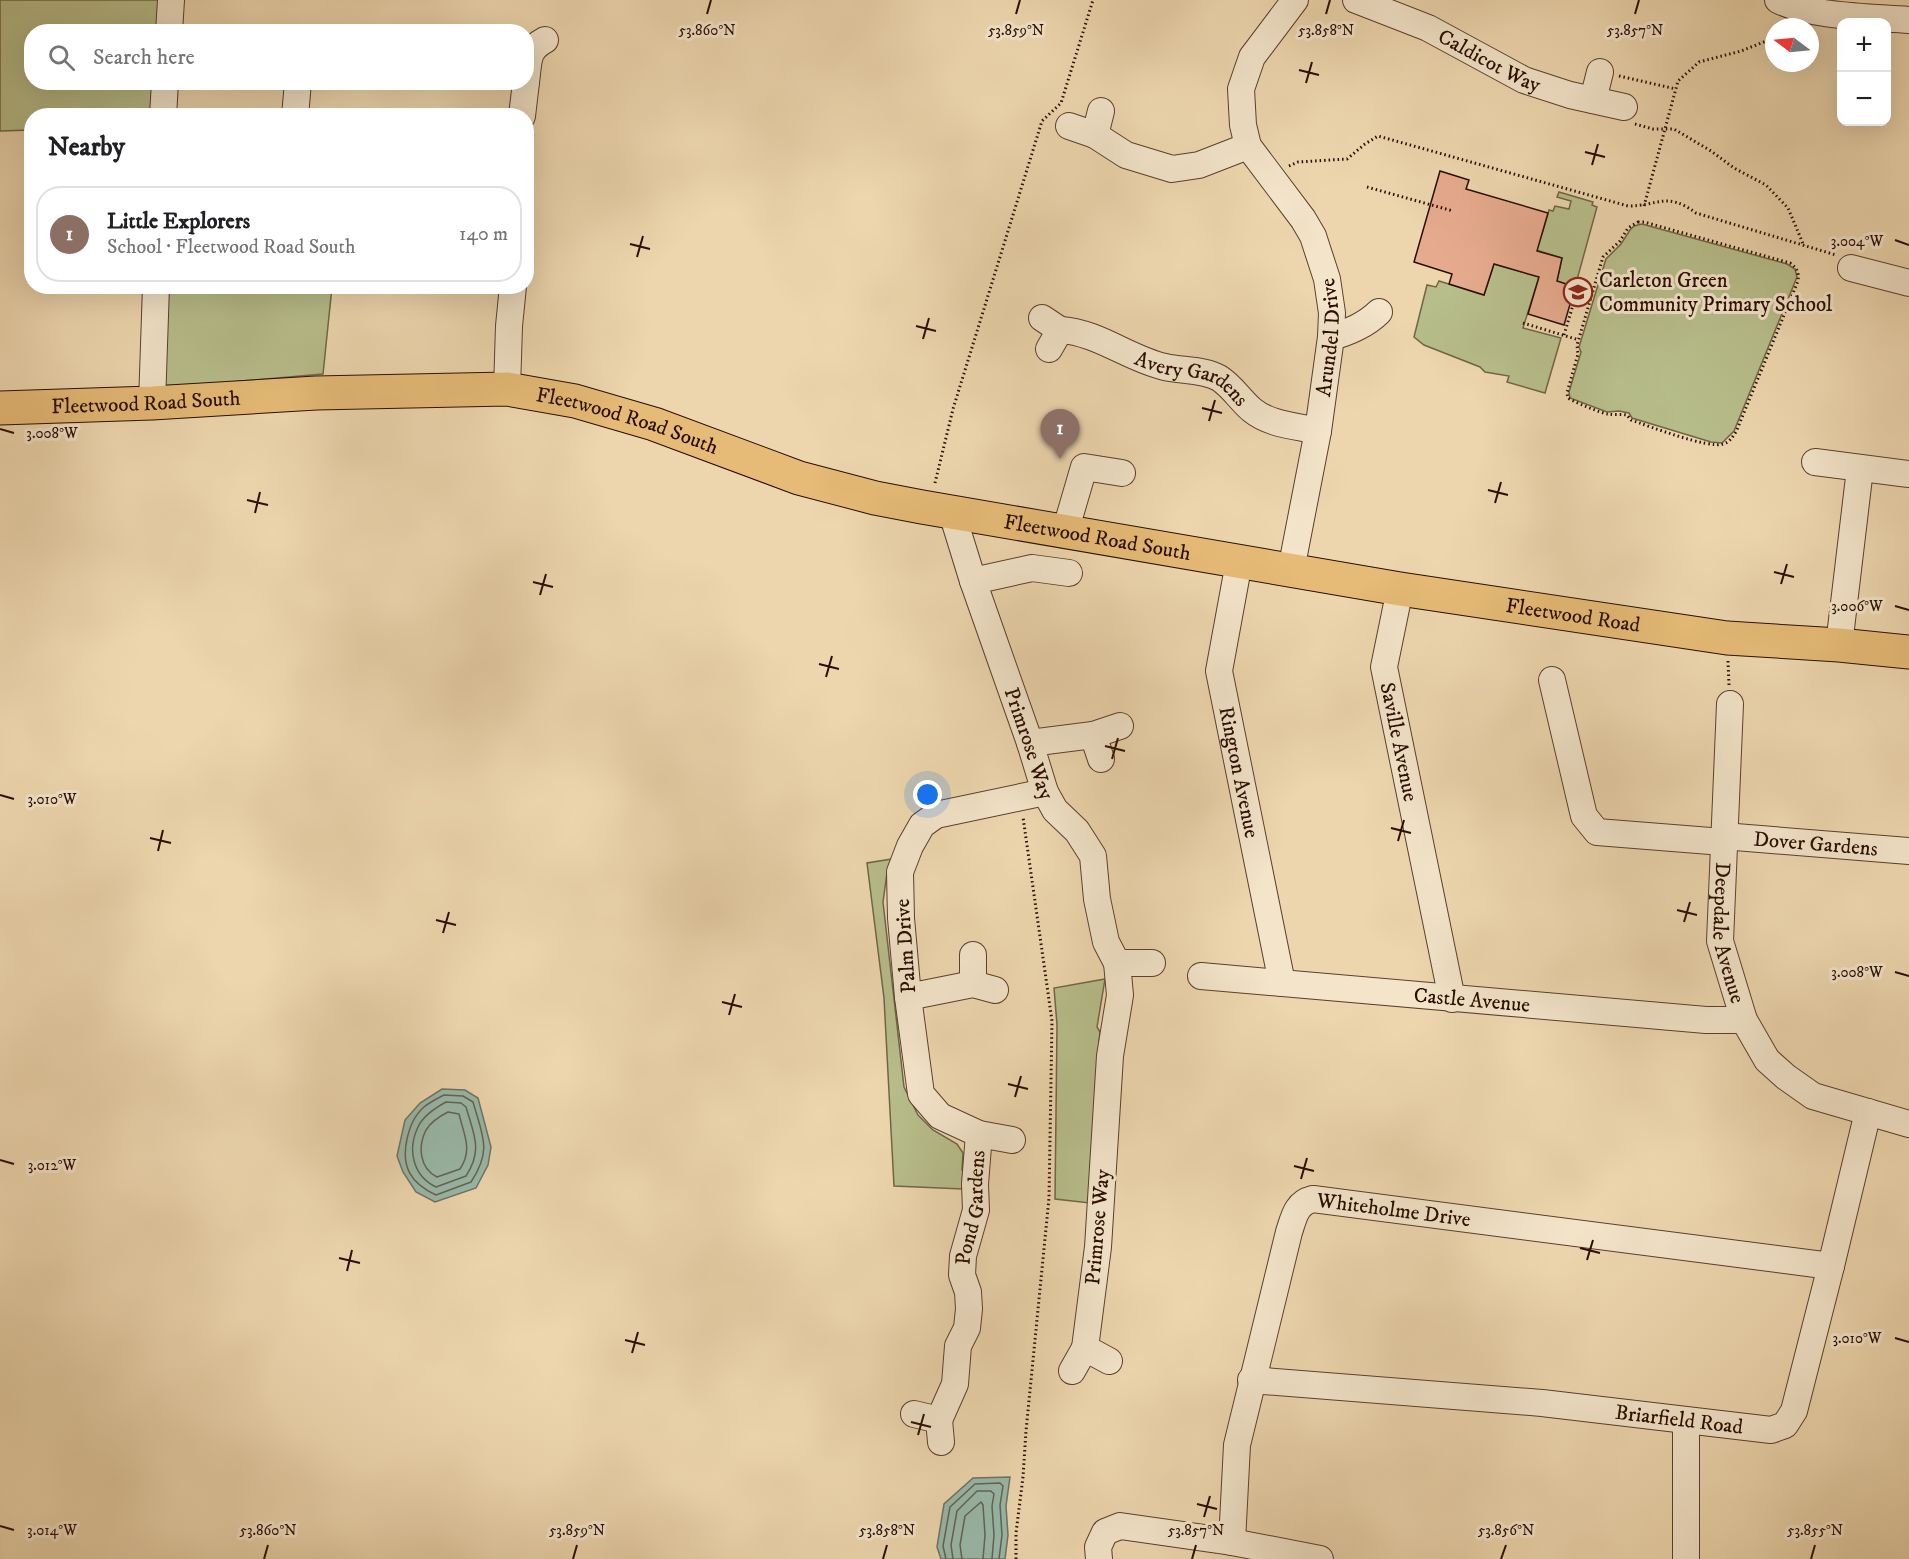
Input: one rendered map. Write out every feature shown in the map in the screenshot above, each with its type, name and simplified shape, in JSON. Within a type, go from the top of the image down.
[{"type":"main road","name":"Fleetwood Road South","points":[[0,408],[152,403],[316,393],[507,389],[575,401],[654,424],[799,478],[875,498],[1239,562]]},
{"type":"main road","name":"Fleetwood Road","points":[[1239,562],[1400,589],[1727,638],[1909,652]]},
{"type":"street","points":[[170,24],[171,0]]},
{"type":"street","name":"Arundel Drive","points":[[1291,570],[1318,431],[1331,337],[1332,313],[1327,279],[1313,236],[1303,219],[1248,146],[1241,89],[1252,57],[1295,0]]},
{"type":"street","name":"Caldicot Way","points":[[1356,0],[1428,28],[1524,80],[1624,107]]},
{"type":"street","points":[[1778,0],[1791,7],[1838,14],[1909,20]]},
{"type":"street","points":[[534,48],[545,40]]},
{"type":"street","points":[[1593,100],[1600,72]]},
{"type":"street","points":[[163,108],[165,90]]},
{"type":"street","points":[[295,108],[297,90]]},
{"type":"street","points":[[523,108],[525,90]]},
{"type":"street","points":[[1069,126],[1098,123],[1126,155],[1172,169],[1199,165],[1248,146]]},
{"type":"street","points":[[1851,268],[1909,283]]},
{"type":"street","points":[[152,403],[156,294]]},
{"type":"street","points":[[507,389],[508,326],[512,294]]},
{"type":"street","points":[[1331,337],[1367,322],[1378,312]]},
{"type":"street","name":"Avery Gardens","points":[[1051,333],[1079,333],[1163,367],[1198,372],[1219,378],[1253,411],[1272,421],[1318,431]]},
{"type":"street","points":[[1815,462],[1909,474]]},
{"type":"street","points":[[1065,532],[1084,467],[1122,474]]},
{"type":"street","points":[[1839,645],[1860,469]]},
{"type":"street","name":"Primrose Way","points":[[940,511],[973,581],[1045,792],[1055,810],[1077,831],[1093,856],[1097,899],[1106,942],[1118,963],[1120,995],[1110,1056],[1098,1247],[1085,1348],[1072,1371]]},
{"type":"street","name":"Rington Avenue","points":[[1239,562],[1219,671],[1282,983]]},
{"type":"street","points":[[973,581],[1032,568],[1069,573]]},
{"type":"street","name":"Saville Avenue","points":[[1400,589],[1384,666],[1452,999]]},
{"type":"street","name":"Dover Gardens","points":[[1552,680],[1584,816],[1597,832],[1909,852]]},
{"type":"street","name":"Deepdale Avenue","points":[[1730,704],[1720,941],[1744,1020],[1767,1060],[1813,1096],[1909,1124]]},
{"type":"street","points":[[1030,743],[1093,735],[1120,726]]},
{"type":"street","points":[[1093,735],[1101,759]]},
{"type":"street","name":"Palm Drive","points":[[1012,1140],[979,1134],[940,1116],[921,1094],[908,997],[901,918],[900,872],[910,846],[922,825],[936,815],[1045,792]]},
{"type":"street","points":[[908,997],[984,987],[973,955]]},
{"type":"street","points":[[1118,963],[1152,963]]},
{"type":"street","name":"Castle Avenue","points":[[1201,976],[1706,1020],[1744,1020]]},
{"type":"street","name":"Briarfield Road","points":[[1251,1380],[1542,1403],[1771,1430],[1785,1425],[1794,1411],[1868,1112]]},
{"type":"street","name":"Pond Gardens","points":[[914,1414],[940,1431],[955,1384],[958,1346],[967,1328],[969,1309],[968,1292],[963,1275],[963,1256],[976,1210],[975,1184],[979,1134]]},
{"type":"street","name":"Whiteholme Drive","points":[[1232,1542],[1237,1445],[1251,1380],[1289,1232],[1296,1210],[1304,1201],[1313,1199],[1831,1266]]},
{"type":"street","points":[[1085,1348],[1109,1361]]},
{"type":"street","points":[[1686,1421],[1686,1559]]},
{"type":"street","points":[[1098,1559],[1098,1547],[1106,1532],[1120,1526],[1232,1542],[1320,1559]]},
{"type":"path","points":[[940,511],[953,408],[1042,121],[1061,103],[1093,0]]},
{"type":"path","points":[[1644,206],[1678,81],[1700,62],[1741,51],[1765,42]]},
{"type":"path","points":[[1600,72],[1676,89]]},
{"type":"path","points":[[1624,107],[1620,120],[1653,129],[1674,129],[1734,168],[1766,185],[1788,208],[1804,246]]},
{"type":"path","points":[[1270,175],[1298,162],[1347,159],[1378,136],[1628,206],[1644,206],[1670,200],[1682,203],[1695,213],[1847,258],[1851,268]]},
{"type":"path","points":[[1367,187],[1453,212]]},
{"type":"path","points":[[1638,222],[1790,263],[1796,267],[1799,274],[1736,432],[1730,440],[1721,445],[1705,443],[1631,420],[1627,415],[1608,414],[1572,401],[1568,398],[1567,393],[1578,354],[1579,340],[1603,257],[1620,241],[1628,228],[1638,222]]},
{"type":"path","points":[[1564,335],[1579,285],[1576,282]]},
{"type":"path","points":[[1523,323],[1579,340]]},
{"type":"path","points":[[1727,638],[1730,704]]},
{"type":"path","points":[[1016,1559],[1016,1533],[1049,1198],[1052,1021],[1020,798]]},
{"type":"green space","points":[[0,0],[171,0],[169,24],[24,24],[24,90],[165,90],[163,108],[24,108],[24,130],[0,131]]},
{"type":"green space","points":[[1559,192],[1593,202],[1592,205],[1597,207],[1575,287],[1557,281],[1562,258],[1533,249],[1542,234],[1549,210],[1553,211],[1555,206],[1569,209],[1571,201],[1557,197]]},
{"type":"green space","points":[[1642,224],[1787,264],[1795,269],[1797,277],[1734,431],[1722,443],[1711,442],[1632,418],[1629,413],[1607,412],[1570,398],[1569,392],[1581,352],[1579,347],[1606,259],[1634,226]]},
{"type":"green space","points":[[1494,264],[1539,277],[1523,328],[1561,338],[1545,393],[1507,382],[1509,376],[1485,372],[1480,367],[1424,345],[1414,337],[1427,285],[1436,287],[1439,281],[1484,295]]},
{"type":"green space","points":[[167,294],[331,294],[323,374],[162,388]]},
{"type":"green space","points":[[892,859],[887,873],[883,902],[904,1087],[918,1115],[933,1130],[957,1144],[963,1153],[962,1170],[967,1174],[963,1189],[894,1186],[884,998],[867,863]]},
{"type":"green space","points":[[1105,979],[1097,1027],[1100,1032],[1090,1203],[1055,1199],[1057,1025],[1054,988]]},
{"type":"water","points":[[442,1089],[465,1090],[478,1098],[491,1147],[488,1165],[476,1188],[435,1202],[416,1192],[403,1172],[397,1156],[405,1120],[420,1103]]},
{"type":"water","points":[[1010,1477],[1006,1506],[1008,1535],[1005,1559],[941,1559],[937,1547],[944,1504],[973,1478]]},
{"type":"building","points":[[1440,171],[1469,180],[1466,189],[1548,213],[1537,251],[1562,258],[1557,281],[1575,287],[1564,325],[1528,314],[1539,277],[1494,264],[1484,295],[1449,284],[1452,274],[1414,262]]},
{"type":"place","name":"Carleton Green Community Primary School","points":[[1578,292]]},
{"type":"place","name":"Little Explorers","points":[[1060,459]]}]
